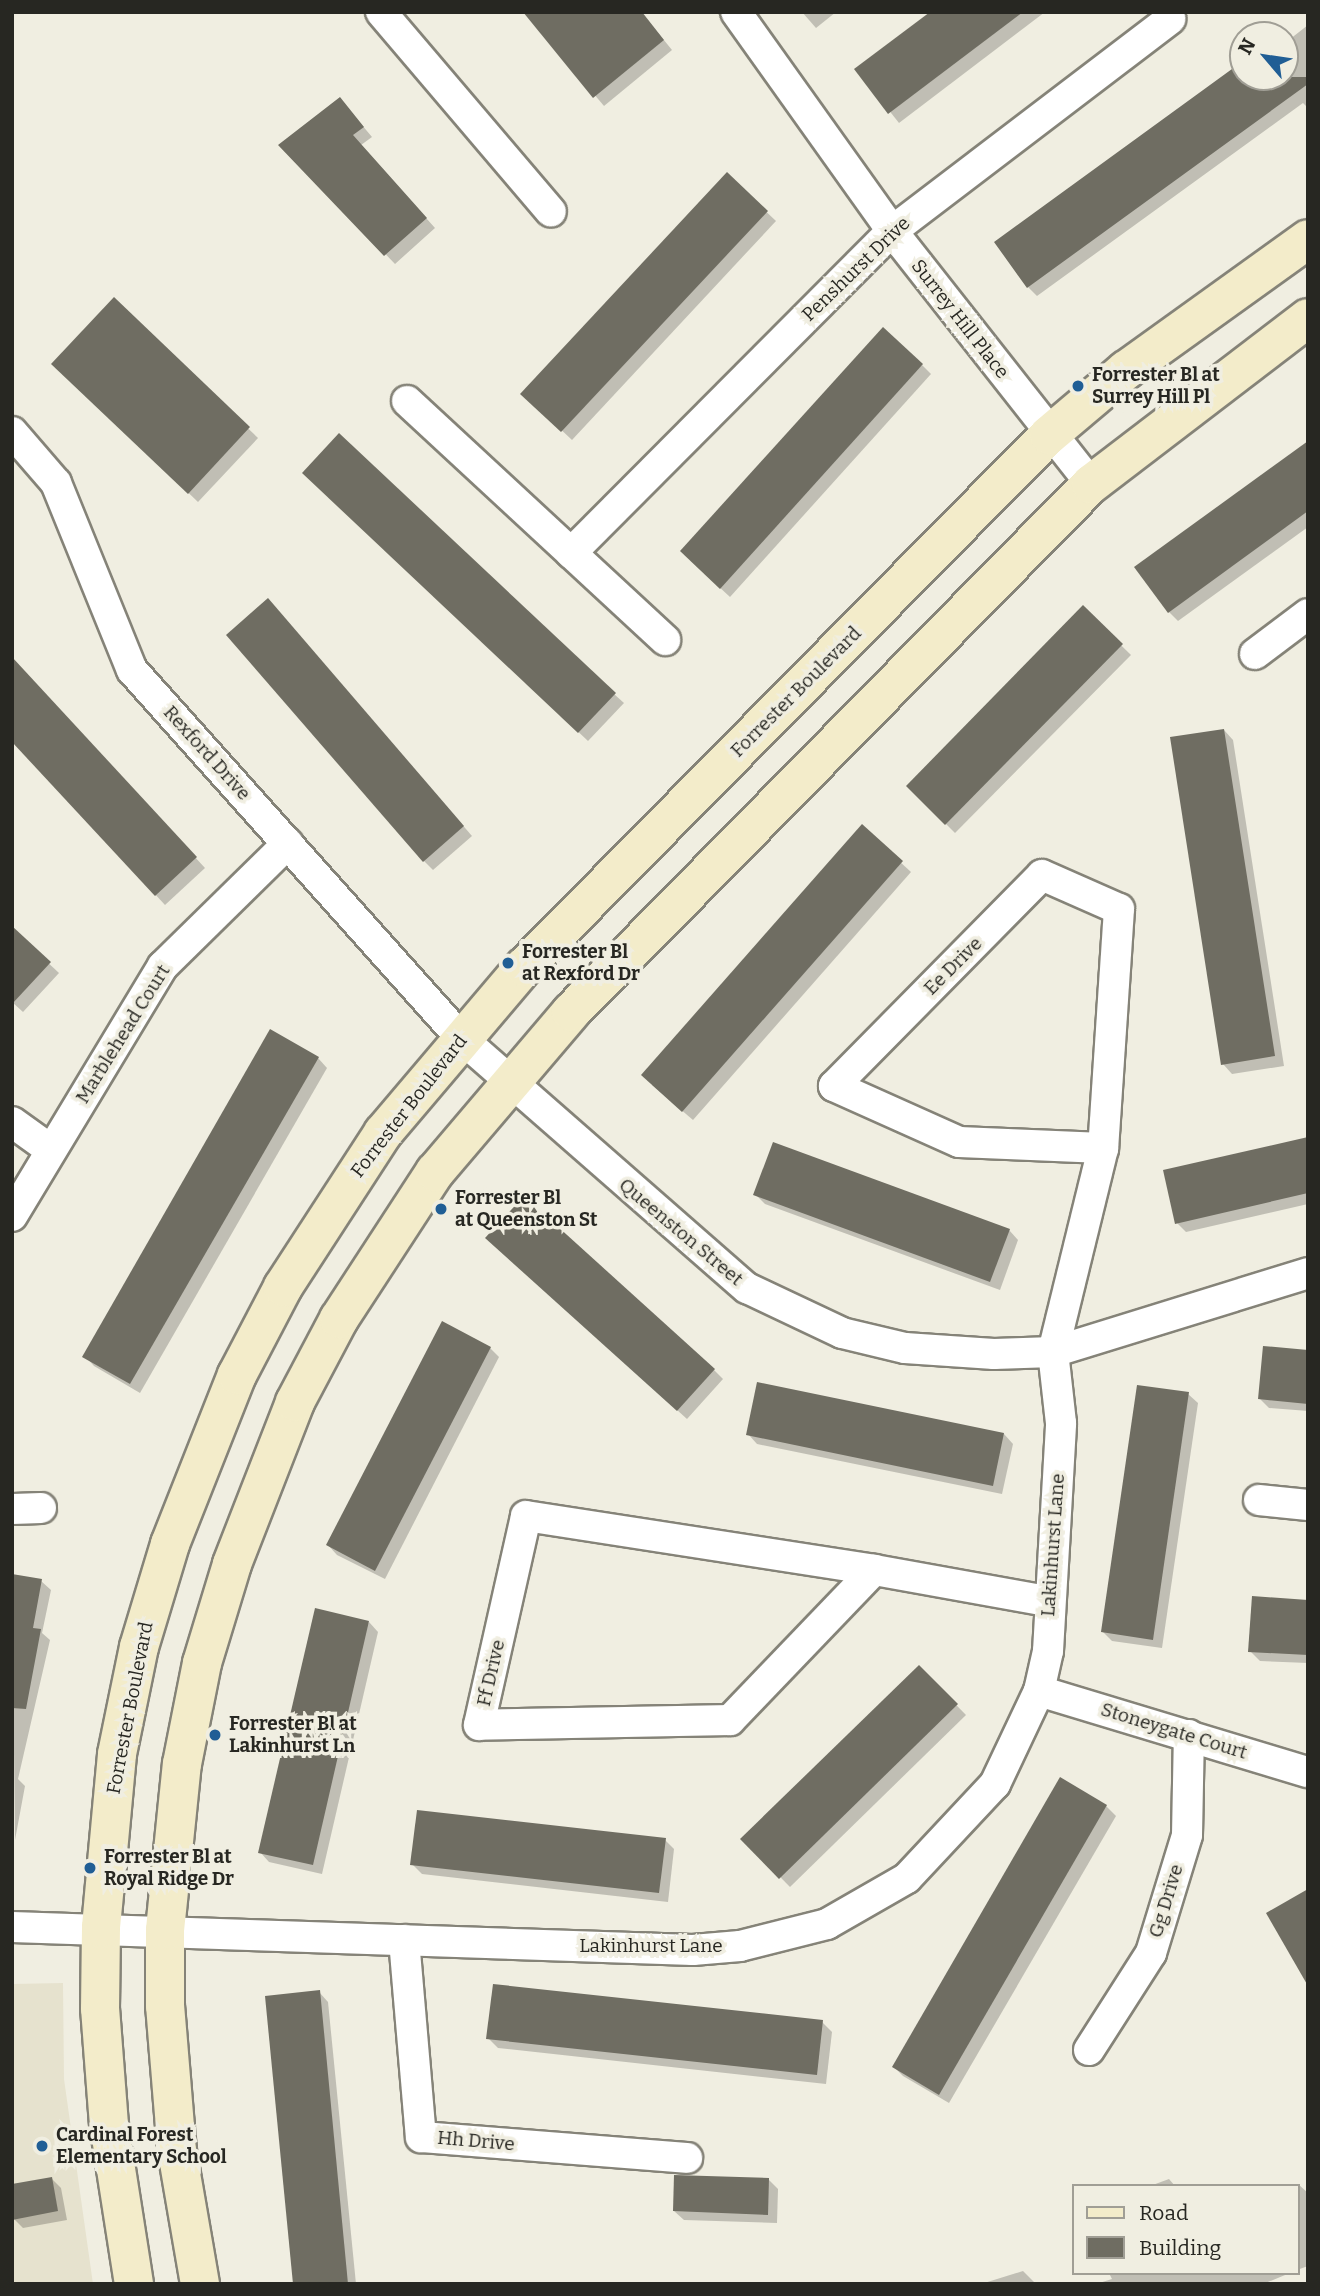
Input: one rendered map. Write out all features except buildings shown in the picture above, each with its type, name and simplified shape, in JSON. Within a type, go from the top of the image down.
[{"type":"street","points":[[382,12],[551,212]]},
{"type":"street","name":"Surrey Hill Place","points":[[736,12],[892,230],[1049,435],[1091,484]]},
{"type":"street","name":"Penshurst Drive","points":[[571,553],[892,230],[1170,19]]},
{"type":"street","name":"Forrester Boulevard","points":[[134,2284],[104,2085],[100,1927],[117,1754],[139,1647],[202,1458],[290,1275],[383,1133],[461,1038],[1049,435],[1126,370],[1308,239]]},
{"type":"street","points":[[200,2284],[169,2079],[165,1930],[182,1764],[202,1663],[262,1482],[339,1319],[435,1172],[509,1081],[1091,484],[1308,318]]},
{"type":"street","points":[[407,401],[665,640]]},
{"type":"street","name":"Rexford Drive","points":[[12,432],[56,483],[132,670],[461,1038]]},
{"type":"street","points":[[1255,654],[1308,614]]},
{"type":"street","name":"Marblehead Court","points":[[12,1216],[163,966],[288,843]]},
{"type":"street","name":"Ee Drive","points":[[1054,1352],[1103,1148],[1119,909],[1042,875],[834,1086],[959,1142],[1103,1148]]},
{"type":"street","name":"Queenston Street","points":[[461,1038],[714,1264],[787,1310],[905,1348],[1054,1352],[1308,1273]]},
{"type":"street","points":[[12,1122],[51,1150]]},
{"type":"street","name":"Lakinhurst Lane","points":[[12,1927],[100,1927],[693,1950],[740,1946],[827,1924],[907,1878],[969,1818],[1010,1758],[1039,1691],[1048,1651],[1047,1601],[1061,1423],[1054,1352]]},
{"type":"street","points":[[1259,1500],[1308,1504]]},
{"type":"street","name":"Ff Drive","points":[[874,1570],[730,1720],[479,1725],[526,1516],[874,1570],[1047,1601]]},
{"type":"street","name":"Stoneygate Court","points":[[1039,1691],[1308,1772]]},
{"type":"street","name":"Gg Drive","points":[[1089,2050],[1150,1954],[1187,1835],[1189,1735]]},
{"type":"street","name":"Hh Drive","points":[[404,1940],[421,2137],[687,2158]]},
{"type":"shaded area","name":"Cardinal Forest Elementary School","points":[[63,1983],[64,2079],[93,2284],[12,2284],[12,1984]]},
{"type":"place","name":"Forrester Bl at Surrey Hill Pl","points":[[1078,386]]},
{"type":"place","name":"Forrester Bl at Rexford Dr","points":[[508,963]]},
{"type":"place","name":"Forrester Bl at Queenston St","points":[[441,1209]]},
{"type":"place","name":"Forrester Bl at Lakinhurst Ln","points":[[215,1735]]},
{"type":"place","name":"Forrester Bl at Royal Ridge Dr","points":[[90,1868]]},
{"type":"place","name":"Cardinal Forest Elementary School","points":[[42,2146]]}]
